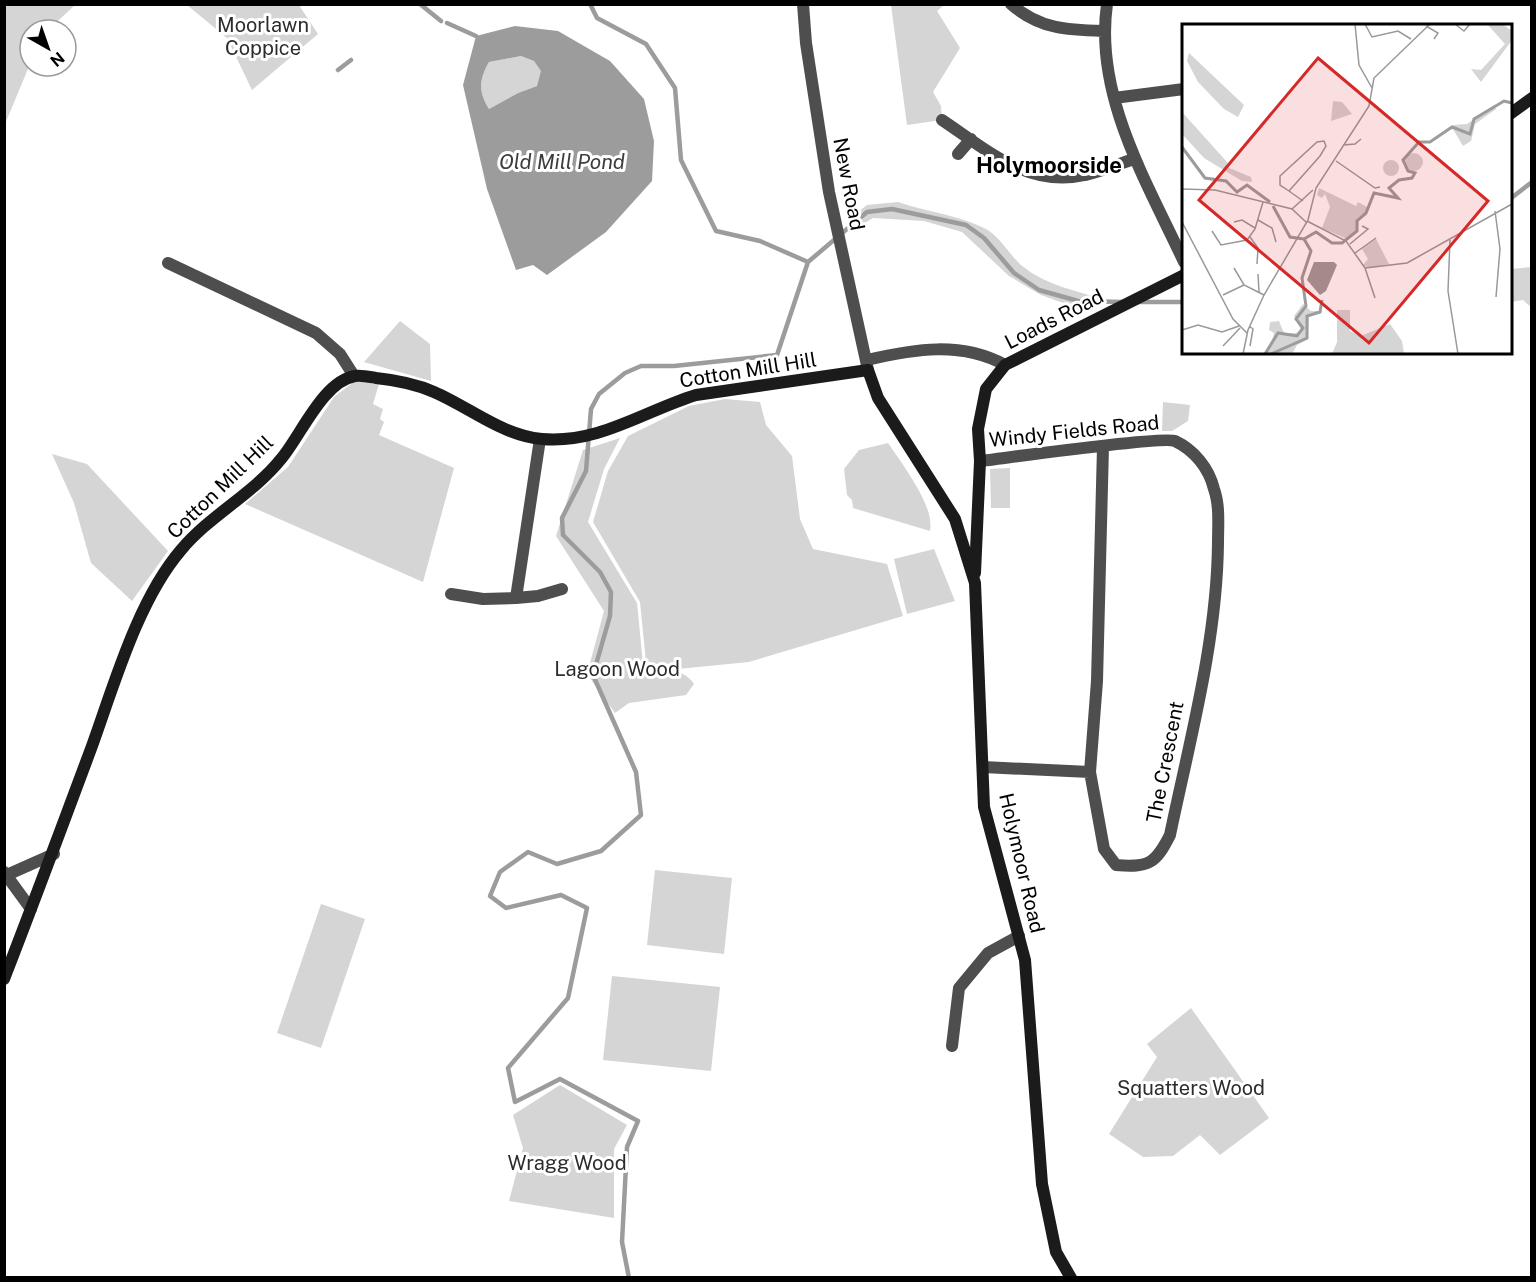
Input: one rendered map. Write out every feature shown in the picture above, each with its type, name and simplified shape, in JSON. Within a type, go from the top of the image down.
[{"type":"street","name":"New Road","points":[[803,4],[806,43],[829,192],[867,365]]},
{"type":"street","points":[[1011,4],[1036,22],[1062,30],[1103,31]]},
{"type":"street","points":[[1107,4],[1103,31],[1114,98],[1134,159],[1182,258]]},
{"type":"street","points":[[1114,98],[1182,89]]},
{"type":"street","points":[[1512,113],[1532,98]]},
{"type":"street","points":[[942,120],[992,156],[1028,174],[1063,178],[1086,175],[1134,159]]},
{"type":"street","points":[[958,154],[971,139]]},
{"type":"street","points":[[168,263],[316,333],[340,354],[354,376]]},
{"type":"street","name":"Loads Road","points":[[867,365],[902,351],[958,349],[987,355],[1005,365],[1182,276]]},
{"type":"street","name":"Cotton Mill Hill","points":[[4,979],[54,854],[126,651],[156,588],[181,550],[280,460],[316,407],[334,387],[354,376],[396,380],[434,392],[477,416],[540,439],[579,439],[604,432],[696,395],[867,365]]},
{"type":"street","name":"Holymoor Road","points":[[867,365],[878,398],[955,519],[975,583],[984,807],[1025,960],[1042,1184],[1056,1252],[1071,1278]]},
{"type":"street","points":[[975,583],[980,461],[978,429],[986,388],[1005,365]]},
{"type":"street","points":[[516,598],[540,439]]},
{"type":"street","name":"Windy Fields Road","points":[[980,461],[1173,440]]},
{"type":"street","name":"The Crescent","points":[[1103,447],[1097,681],[1090,772],[1104,849],[1116,865],[1137,867],[1159,857],[1170,835],[1217,592],[1217,504],[1214,487],[1203,464],[1192,452],[1173,440]]},
{"type":"street","points":[[451,594],[483,598],[516,598],[538,596],[562,589]]},
{"type":"street","points":[[983,767],[1090,772]]},
{"type":"street","points":[[32,909],[7,873],[54,854]]},
{"type":"street","points":[[952,1046],[959,988],[987,953],[1019,936]]},
{"type":"green space","points":[[5,4],[75,5],[61,18],[18,18],[18,78],[24,78],[5,124]]},
{"type":"green space","name":"Moorlawn Coppice","points":[[187,5],[299,5],[318,34],[252,90],[227,38]]},
{"type":"green space","points":[[891,5],[944,5],[937,11],[960,48],[933,92],[941,106],[942,120],[907,125]]},
{"type":"green space","points":[[521,56],[534,61],[542,71],[537,86],[518,93],[489,109],[481,86],[483,74],[489,62]]},
{"type":"green space","points":[[898,202],[976,224],[996,236],[1021,265],[1040,278],[1106,300],[1085,311],[1041,295],[1009,276],[962,232],[924,221],[873,218],[850,232],[847,220],[867,205]]},
{"type":"green space","points":[[1531,267],[1531,307],[1523,300],[1512,302],[1512,269]]},
{"type":"green space","points":[[400,321],[430,344],[431,381],[364,362]]},
{"type":"green space","points":[[355,381],[379,384],[373,404],[383,409],[380,419],[384,422],[379,435],[454,468],[423,582],[245,504],[288,467],[334,397]]},
{"type":"green space","points":[[725,399],[760,402],[766,425],[792,456],[800,519],[813,549],[887,564],[903,616],[749,662],[647,672],[640,602],[593,522],[608,471],[628,436],[689,406]]},
{"type":"green space","points":[[1163,402],[1190,405],[1188,421],[1172,431],[1162,431]]},
{"type":"green space","name":"Lagoon Wood","points":[[620,438],[604,469],[588,522],[637,603],[644,674],[678,672],[694,684],[686,695],[629,703],[615,713],[587,674],[604,611],[556,536],[583,450]]},
{"type":"green space","points":[[888,443],[923,498],[928,510],[930,531],[853,508],[852,500],[847,495],[844,469],[859,450]]},
{"type":"green space","points":[[52,454],[87,464],[168,551],[132,601],[91,563],[74,503]]},
{"type":"green space","points":[[1010,468],[1010,508],[991,508],[990,469]]},
{"type":"green space","points":[[934,549],[955,601],[907,614],[894,559]]},
{"type":"green space","points":[[655,870],[732,878],[724,954],[647,945]]},
{"type":"green space","points":[[321,904],[365,919],[321,1048],[277,1033]]},
{"type":"green space","points":[[612,976],[720,987],[711,1071],[603,1060]]},
{"type":"green space","name":"Squatters Wood","points":[[1191,1008],[1269,1118],[1220,1155],[1200,1135],[1173,1156],[1143,1157],[1109,1134],[1157,1057],[1147,1044]]},
{"type":"green space","name":"Wragg Wood","points":[[560,1085],[627,1125],[614,1149],[614,1218],[509,1201],[523,1148],[513,1115]]},
{"type":"water","name":"Old Mill Pond","points":[[515,26],[558,31],[610,61],[644,99],[654,141],[652,181],[606,232],[547,275],[533,265],[516,270],[487,189],[463,85],[476,36]],"holes":[[[521,56],[534,61],[541,71],[537,86],[518,93],[489,109],[481,86],[483,74],[489,62]]]},
{"type":"waterway","points":[[420,4],[441,21]]},
{"type":"waterway","points":[[590,4],[597,18],[646,44],[675,88],[681,160],[716,231],[760,241],[808,262],[777,355],[674,366],[641,366],[625,373],[599,394],[591,409],[586,471],[562,518],[563,535],[600,572],[611,592],[610,616],[593,675],[636,772],[641,815],[601,851],[557,864],[528,852],[500,872],[490,896],[506,908],[561,895],[587,908],[568,998],[508,1068],[515,1102],[560,1079],[638,1121],[627,1147],[622,1242],[629,1278]]},
{"type":"waterway","points":[[447,23],[476,36]]},
{"type":"waterway","points":[[338,70],[351,60]]},
{"type":"waterway","points":[[1512,197],[1532,182]]},
{"type":"waterway","points":[[808,262],[867,212],[892,209],[966,225],[984,238],[1014,273],[1039,290],[1078,301],[1124,302]]},
{"type":"waterway","points":[[1138,302],[1182,302]]},
{"type":"district","name":"Holymoorside","points":[[1049,165]]}]
